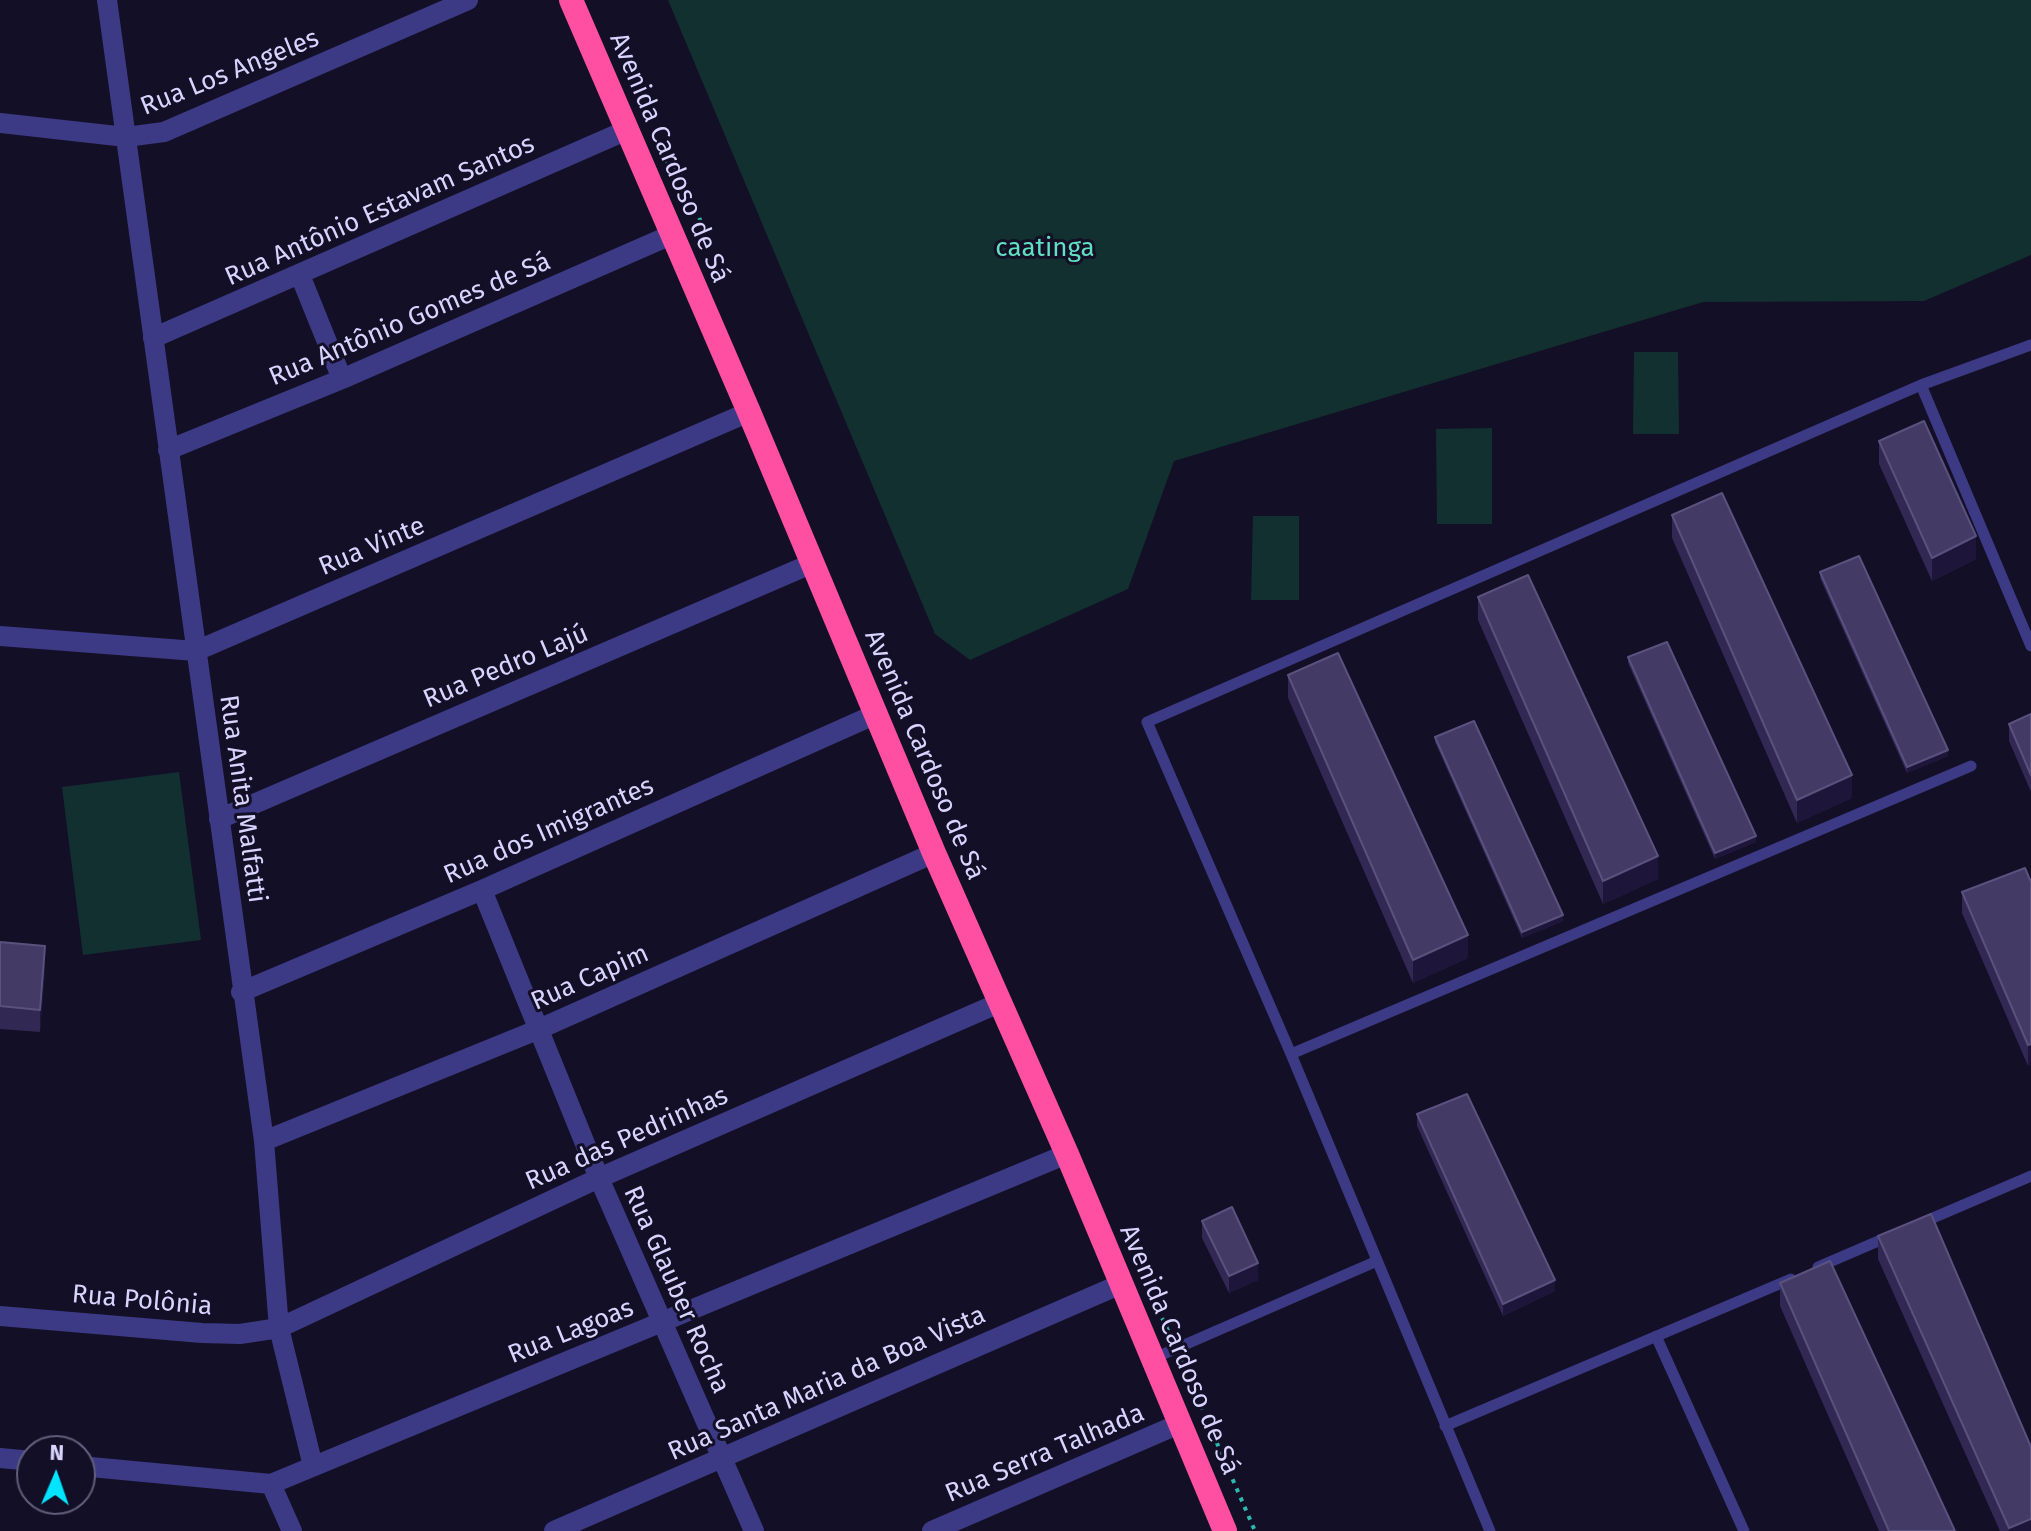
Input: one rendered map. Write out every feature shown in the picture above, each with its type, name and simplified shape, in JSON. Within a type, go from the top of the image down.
[{"type":"highway","name":"Avenida Cardoso de Sá","points":[[571,0],[749,412],[934,853],[1067,1154],[1225,1531]]},
{"type":"street","name":"Rua Anita Malfatti","points":[[107,0],[241,992],[264,1141],[279,1328],[313,1466]]},
{"type":"street","name":"Rua Los Angeles","points":[[0,123],[126,137],[164,132],[468,0]]},
{"type":"street","name":"Rua Antônio Estavam Santos","points":[[153,338],[627,130]]},
{"type":"street","name":"Rua Antônio Gomes de Sá","points":[[168,450],[342,379],[671,235]]},
{"type":"street","points":[[300,275],[342,379]]},
{"type":"street","name":"Rua Vinte","points":[[0,636],[196,651],[749,412]]},
{"type":"street","name":"Rua Pedro Lajú","points":[[219,819],[813,563]]},
{"type":"street","name":"Rua dos Imigrantes","points":[[241,992],[482,890],[876,714]]},
{"type":"street","name":"Rua Capim","points":[[264,1141],[537,1030],[934,853]]},
{"type":"street","name":"Rua Glauber Rocha","points":[[482,890],[599,1178],[754,1531]]},
{"type":"street","name":"Rua das Pedrinhas","points":[[279,1328],[599,1178],[999,1003]]},
{"type":"street","name":"Rua Lagoas","points":[[96,1468],[271,1484],[1067,1154]]},
{"type":"street","name":"Rua Santa Maria da Boa Vista","points":[[554,1531],[1121,1284]]},
{"type":"street","name":"Rua Polônia","points":[[0,1316],[202,1333],[240,1334],[279,1328]]},
{"type":"street","name":"Rua Serra Talhada","points":[[932,1531],[1179,1424]]},
{"type":"street","points":[[271,1484],[292,1531]]},
{"type":"lane","points":[[1490,1531],[1291,1054],[1147,722],[1921,385],[2031,345]]},
{"type":"lane","points":[[1921,385],[2031,646]]},
{"type":"lane","points":[[1291,1054],[1971,766]]},
{"type":"lane","points":[[1916,1226],[2031,1176]]},
{"type":"lane","points":[[1445,1426],[1901,1232]]},
{"type":"lane","points":[[1151,1359],[1377,1261]]},
{"type":"lane","points":[[1656,1336],[1744,1531]]},
{"type":"path","points":[[659,148],[664,161],[677,168],[705,231],[702,252]]},
{"type":"path","points":[[1155,1301],[1255,1531]]},
{"type":"green space","name":"caatinga","points":[[668,0],[2031,0],[2031,255],[1924,301],[1703,302],[1174,461],[1128,589],[970,660],[935,634]]},
{"type":"green space","points":[[1634,352],[1678,352],[1679,434],[1633,434]]},
{"type":"green space","points":[[1492,428],[1492,524],[1437,524],[1436,429]]},
{"type":"green space","points":[[1253,516],[1299,516],[1299,600],[1251,600]]},
{"type":"green space","points":[[179,772],[201,940],[83,955],[62,787]]},
{"type":"building","points":[[1924,421],[1976,536],[1932,558],[1879,441]]},
{"type":"building","points":[[1722,493],[1852,775],[1797,800],[1672,515]]},
{"type":"building","points":[[1859,556],[1948,750],[1907,767],[1820,572]]},
{"type":"building","points":[[1528,575],[1658,856],[1603,881],[1478,597]]},
{"type":"building","points":[[1667,642],[1756,836],[1715,853],[1628,657]]},
{"type":"building","points":[[1338,653],[1468,935],[1413,960],[1288,675]]},
{"type":"building","points":[[2031,714],[2031,775],[2009,724]]},
{"type":"building","points":[[1474,721],[1563,915],[1522,932],[1435,737]]},
{"type":"building","points":[[2025,868],[2031,882],[2031,1044],[2028,1045],[1962,892]]},
{"type":"building","points":[[0,942],[45,946],[40,1010],[0,1006]]},
{"type":"building","points":[[1467,1094],[1555,1280],[1503,1304],[1417,1114]]},
{"type":"building","points":[[1232,1207],[1258,1263],[1229,1276],[1202,1221]]},
{"type":"building","points":[[1931,1214],[2031,1447],[2031,1519],[2009,1528],[1878,1236]]},
{"type":"building","points":[[1830,1261],[1955,1531],[1889,1531],[1780,1283]]}]
